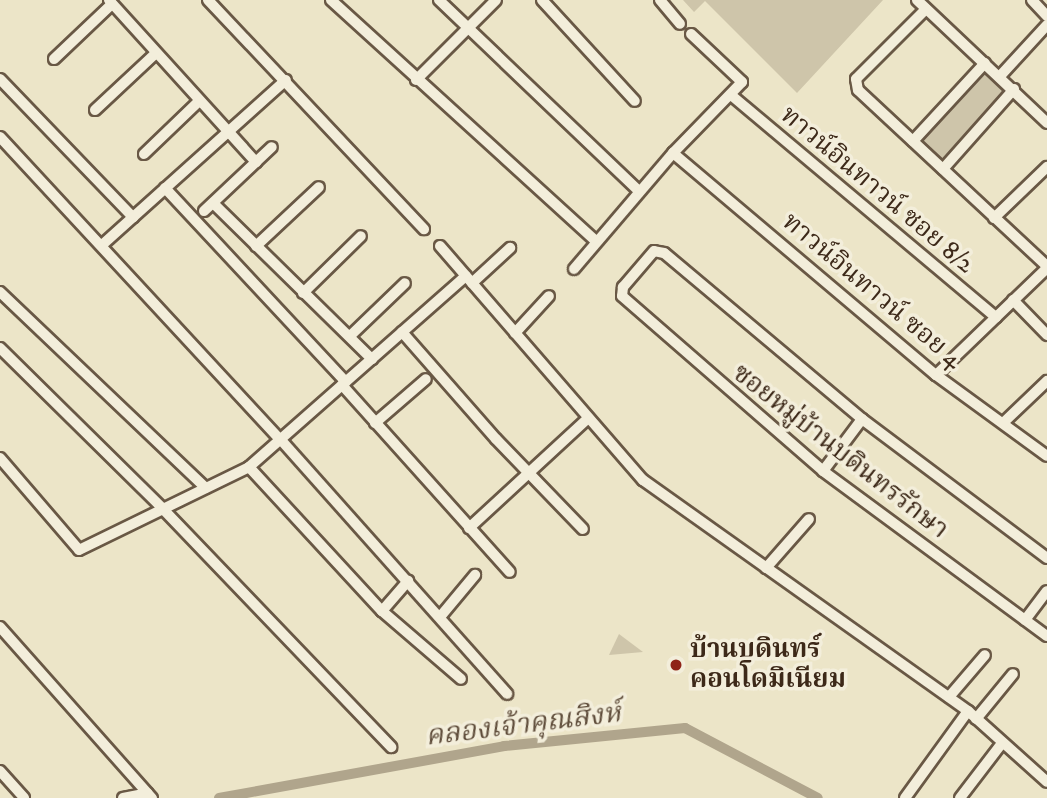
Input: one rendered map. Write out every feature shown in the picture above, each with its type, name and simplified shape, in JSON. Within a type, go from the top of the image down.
[{"type":"street","points":[[208,0],[424,229]]},
{"type":"street","points":[[331,0],[596,241]]},
{"type":"street","points":[[439,0],[639,191]]},
{"type":"street","points":[[416,80],[496,0]]},
{"type":"street","points":[[542,0],[635,101]]},
{"type":"street","points":[[660,0],[680,24]]},
{"type":"street","points":[[917,0],[1001,75],[1047,123]]},
{"type":"street","points":[[1032,0],[1047,16]]},
{"type":"street","points":[[54,59],[110,2],[256,162]]},
{"type":"street","points":[[926,9],[856,79],[858,90],[1047,267],[936,375]]},
{"type":"street","points":[[1001,75],[1047,24]]},
{"type":"street","points":[[574,269],[673,153],[742,82],[691,34]]},
{"type":"street","points":[[95,110],[156,53]]},
{"type":"street","points":[[913,141],[985,63]]},
{"type":"street","points":[[0,79],[133,217]]},
{"type":"street","points":[[102,245],[286,80]]},
{"type":"street","points":[[943,169],[1014,89]]},
{"type":"street","name":"ทาวน์อินทาวน์ ซอย 8/2","points":[[731,95],[996,317]]},
{"type":"street","points":[[144,154],[200,101]]},
{"type":"street","points":[[0,137],[281,440],[507,694]]},
{"type":"street","points":[[204,211],[272,147]]},
{"type":"street","name":"ทาวน์อินทาวน์ ซอย 4","points":[[673,153],[936,375],[1047,456]]},
{"type":"street","points":[[994,218],[1047,167]]},
{"type":"street","points":[[256,246],[318,187]]},
{"type":"street","points":[[165,188],[344,384],[375,423],[510,572]]},
{"type":"street","points":[[213,203],[372,359]]},
{"type":"street","points":[[303,293],[361,236]]},
{"type":"street","points":[[440,246],[586,419],[643,480],[949,697],[1047,782]]},
{"type":"street","points":[[0,458],[79,550],[249,467],[402,332],[510,248]]},
{"type":"street","name":"ซอยหมู่บ้านบดินทรรักษา","points":[[862,419],[664,253],[654,251],[622,287],[622,296],[631,305],[822,471],[1047,636]]},
{"type":"street","points":[[350,336],[405,283]]},
{"type":"street","points":[[0,292],[206,488]]},
{"type":"street","points":[[515,333],[550,296]]},
{"type":"street","points":[[1013,300],[1047,335]]},
{"type":"street","points":[[402,332],[583,529]]},
{"type":"street","points":[[0,348],[163,509],[391,747]]},
{"type":"street","points":[[375,423],[426,379]]},
{"type":"street","points":[[1003,423],[1047,382]]},
{"type":"street","points":[[469,528],[531,475],[586,419]]},
{"type":"street","points":[[822,471],[862,419],[1047,558]]},
{"type":"street","points":[[249,467],[382,611],[461,678]]},
{"type":"street","points":[[766,568],[809,519]]},
{"type":"street","points":[[440,617],[475,575]]},
{"type":"street","points":[[382,611],[408,581]]},
{"type":"street","points":[[1025,620],[1047,591]]},
{"type":"street","points":[[0,627],[150,796]]},
{"type":"street","points":[[949,697],[985,655]]},
{"type":"street","points":[[905,798],[972,715],[1013,674]]},
{"type":"street","points":[[960,798],[1002,743]]},
{"type":"street","points":[[0,771],[24,798]]},
{"type":"street","points":[[122,798],[150,796]]},
{"type":"shaded area","points":[[683,0],[883,0],[797,93],[705,1],[694,12]]},
{"type":"shaded area","points":[[988,67],[1011,88],[942,164],[919,144]]},
{"type":"shaded area","points":[[619,634],[643,652],[609,655]]},
{"type":"waterway","name":"คลองเจ้าคุณสิงห์","points":[[219,798],[504,746],[685,728],[818,798]]},
{"type":"place","name":"บ้านบดินทร์ คอนโดมิเนียม","points":[[676,665]]}]
